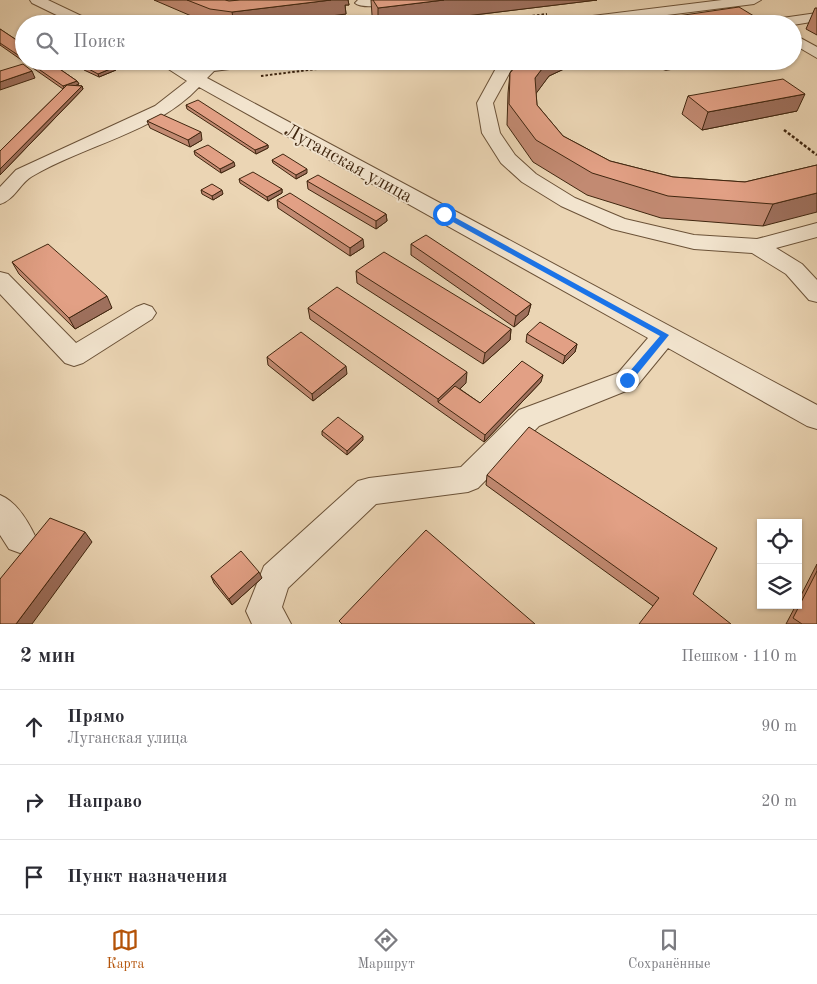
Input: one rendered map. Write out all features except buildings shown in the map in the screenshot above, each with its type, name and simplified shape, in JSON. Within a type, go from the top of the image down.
[{"type":"street","points":[[36,0],[68,15]]},
{"type":"street","points":[[362,3],[394,0]]},
{"type":"street","points":[[622,15],[705,3],[754,0]]},
{"type":"street","points":[[802,20],[817,18]]},
{"type":"street","points":[[802,44],[817,53]]},
{"type":"street","name":"Луганская улица","points":[[190,70],[817,418]]},
{"type":"street","points":[[0,198],[23,174],[161,110],[174,102],[196,72],[206,70]]},
{"type":"street","points":[[503,70],[485,102],[491,133],[508,159],[529,178],[568,202],[620,224],[694,242],[757,246],[817,230]]},
{"type":"street","points":[[757,246],[794,270],[817,294]]},
{"type":"street","points":[[0,280],[74,356],[144,313]]},
{"type":"street","points":[[274,624],[263,611],[276,577],[369,491],[468,479],[529,418],[627,380],[665,335]]},
{"type":"street","points":[[0,509],[20,538]]},
{"type":"path","points":[[253,77],[309,70]]},
{"type":"path","points":[[784,130],[817,155]]},
{"type":"route","points":[[444,214],[665,335],[627,380]]}]
